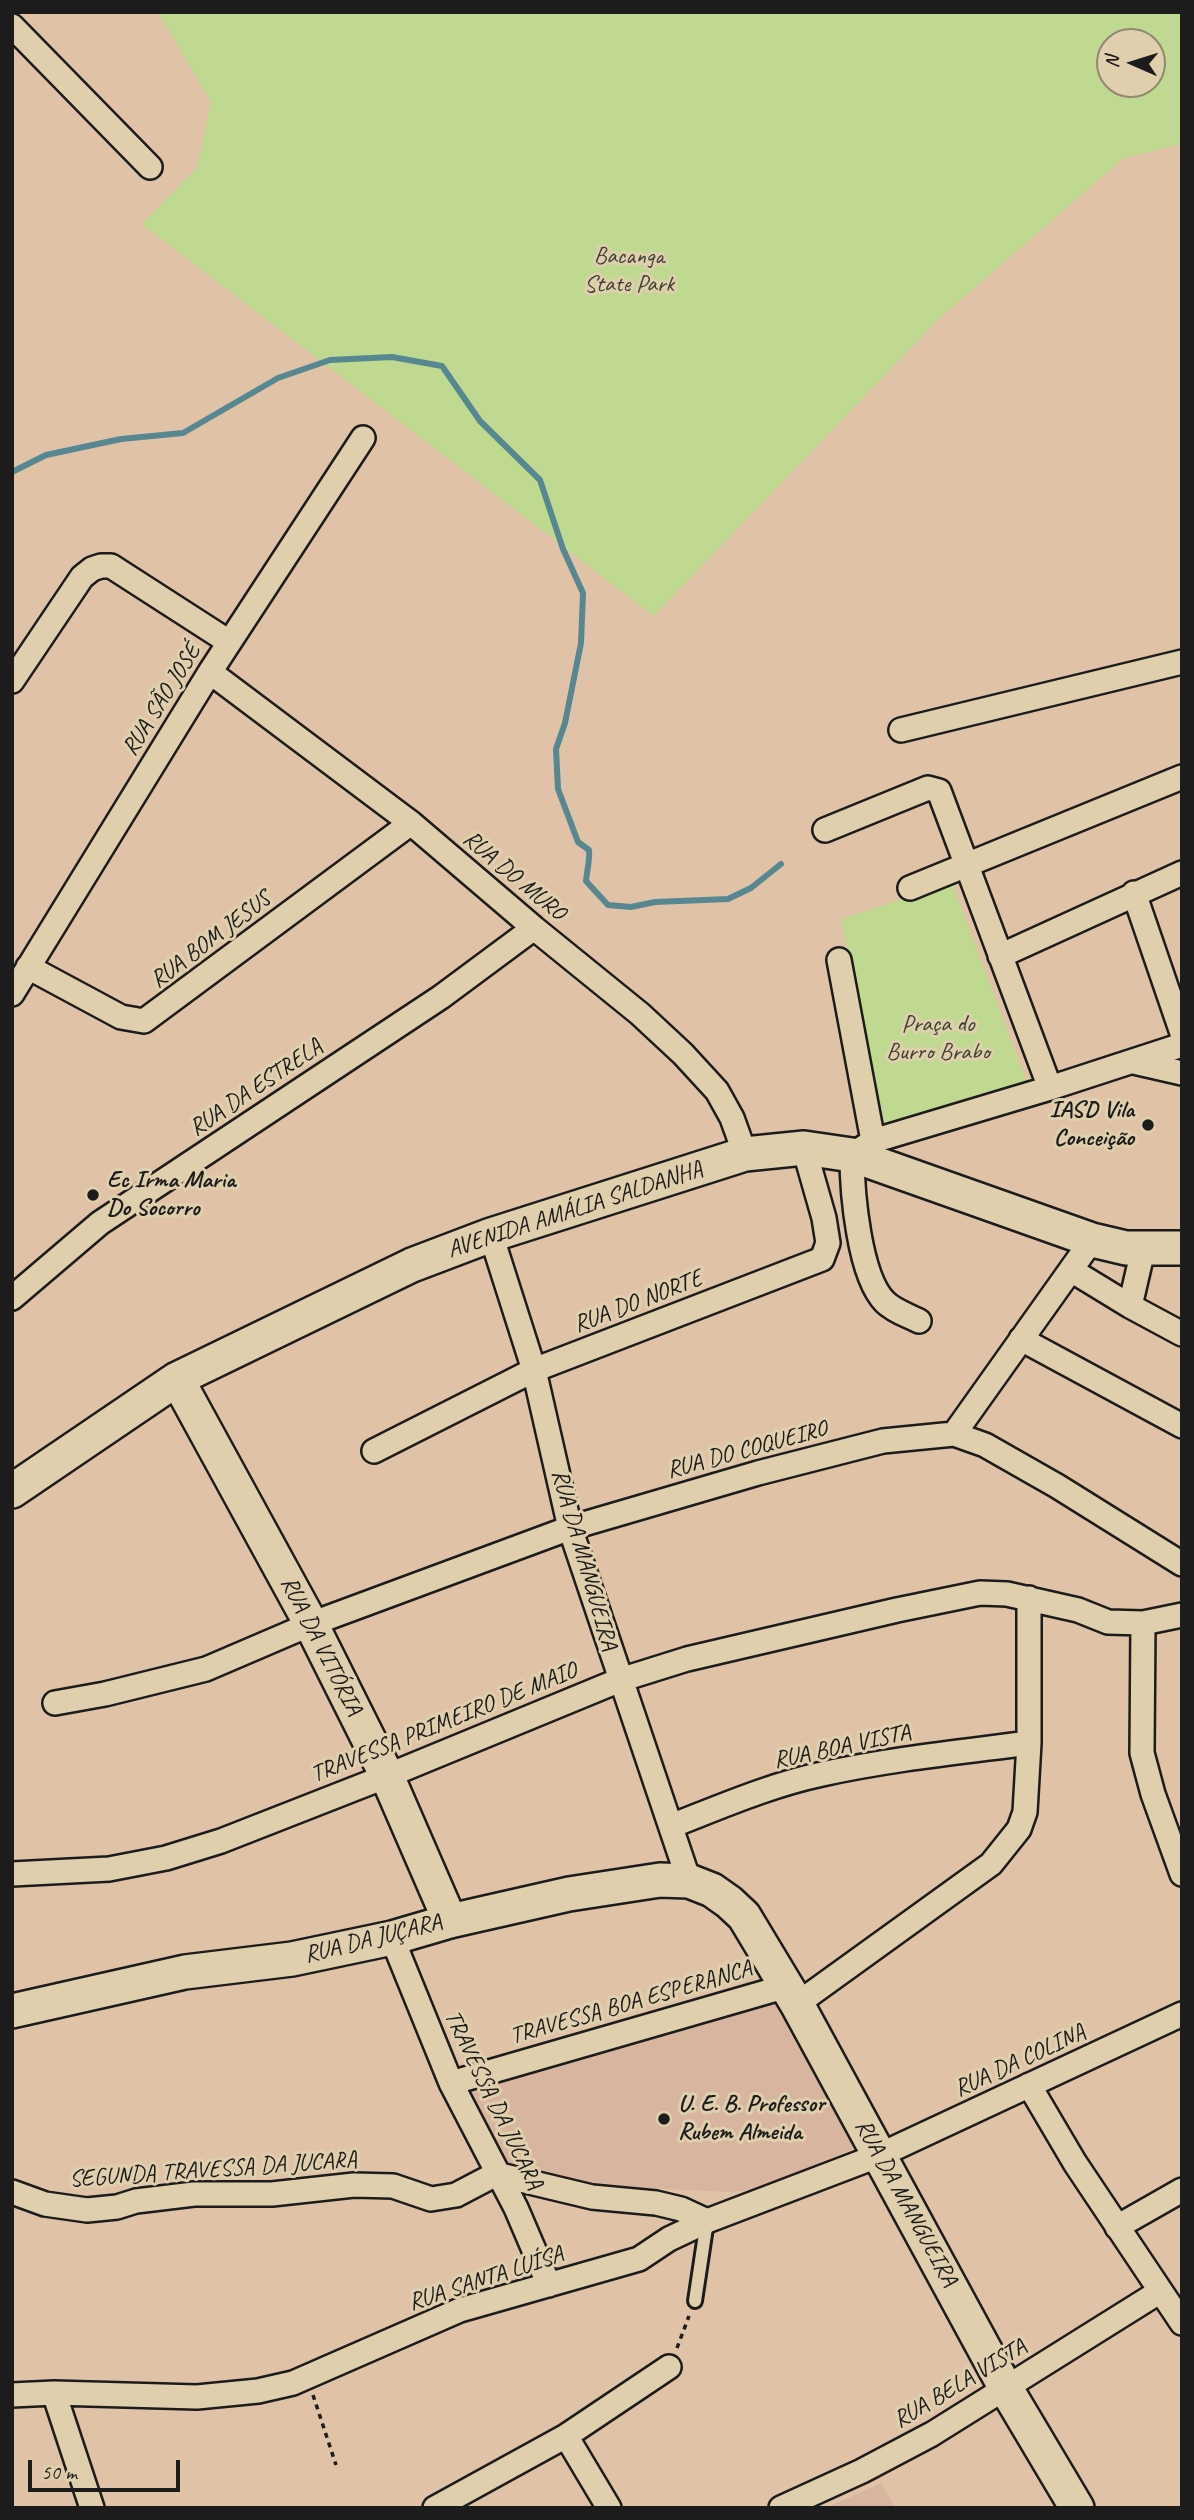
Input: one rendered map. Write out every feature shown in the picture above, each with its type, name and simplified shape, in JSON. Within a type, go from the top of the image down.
[{"type":"street","points":[[12,26],[22,48],[150,167]]},
{"type":"street","name":"RUA SÃO JOSÉ","points":[[12,995],[210,672],[363,438]]},
{"type":"street","points":[[12,681],[82,577],[101,566],[111,566],[130,577],[229,642]]},
{"type":"street","points":[[901,730],[1182,662]]},
{"type":"street","name":"RUA DO MURO","points":[[210,672],[411,823],[640,1014],[683,1054],[717,1091],[732,1118],[745,1154]]},
{"type":"street","points":[[910,888],[1182,777]]},
{"type":"street","points":[[825,830],[928,788],[934,788],[944,801],[965,866],[1050,1088]]},
{"type":"street","name":"RUA BOM JESUS","points":[[28,967],[121,1017],[144,1021],[411,823]]},
{"type":"street","points":[[1000,956],[1182,873]]},
{"type":"street","points":[[1134,893],[1182,1033]]},
{"type":"street","name":"RUA DA ESTRELA","points":[[12,1298],[100,1223],[441,997],[534,928]]},
{"type":"street","points":[[839,960],[862,1148],[852,1190],[859,1229],[876,1289],[886,1302],[919,1321]]},
{"type":"street","points":[[862,1148],[1182,1045]]},
{"type":"street","points":[[1134,1062],[1182,1073]]},
{"type":"street","name":"AVENIDA AMÁLIA SALDANHA","points":[[12,1491],[177,1379],[412,1265],[491,1235],[745,1154],[804,1148],[862,1148],[1093,1240],[1143,1250],[1182,1248]]},
{"type":"street","name":"RUA DO NORTE","points":[[374,1451],[534,1370],[822,1259],[828,1242],[804,1148]]},
{"type":"street","name":"RUA DA MANGUEIRA","points":[[491,1235],[534,1370],[570,1528],[688,1881]]},
{"type":"street","points":[[954,1434],[1093,1240]]},
{"type":"street","points":[[1130,1306],[1143,1250]]},
{"type":"street","points":[[1071,1269],[1182,1335]]},
{"type":"street","points":[[1021,1339],[1182,1426]]},
{"type":"street","name":"RUA DA VITÓRIA","points":[[177,1379],[311,1624],[387,1776],[450,1921]]},
{"type":"street","name":"RUA DO COQUEIRO","points":[[55,1703],[105,1694],[206,1669],[311,1624],[570,1528],[758,1473],[883,1441],[954,1434],[985,1446],[1057,1486],[1182,1564]]},
{"type":"street","name":"TRAVESSA PRIMEIRO DE MAIO","points":[[12,1874],[108,1869],[166,1858],[221,1841],[387,1776],[620,1680],[687,1659],[897,1609],[980,1593],[1007,1594],[1078,1609],[1108,1622],[1143,1623],[1182,1615]]},
{"type":"street","name":"TRAVESSA BOA ESPERANCA","points":[[450,2082],[792,1995],[990,1864],[1019,1829],[1025,1812],[1029,1744],[1029,1598]]},
{"type":"street","points":[[1143,1623],[1142,1753],[1153,1794],[1182,1874]]},
{"type":"street","name":"RUA BOA VISTA","points":[[671,1826],[750,1795],[821,1774],[923,1756],[1029,1744]]},
{"type":"street","name":"RUA DA JUÇARA","points":[[12,2011],[185,1972],[292,1959],[392,1938],[450,1921],[569,1894],[660,1880],[688,1881],[712,1890],[730,1902]]},
{"type":"street","name":"RUA DA MANGUEIRA","points":[[730,1902],[744,1916],[792,1995],[1005,2387],[1077,2508]]},
{"type":"street","name":"TRAVESSA DA JUCARA","points":[[392,1938],[450,2082],[516,2208],[549,2285]]},
{"type":"street","name":"RUA DA COLINA","points":[[880,2155],[1182,2014]]},
{"type":"street","points":[[1029,2085],[1117,2227],[1182,2323]]},
{"type":"street","name":"RUA SANTA LUÍSA","points":[[12,2395],[54,2393],[197,2397],[258,2392],[307,2376],[460,2310],[639,2259],[669,2239],[707,2221],[880,2155]]},
{"type":"street","points":[[496,2174],[592,2197],[656,2203],[681,2209],[707,2221]]},
{"type":"street","name":"SEGUNDA TRAVESSA DA JUCARA","points":[[12,2192],[45,2204],[87,2210],[194,2194],[272,2194],[354,2185],[393,2186],[431,2200],[456,2195],[496,2174]]},
{"type":"street","points":[[1117,2227],[1182,2190]]},
{"type":"street","name":"RUA BELA VISTA","points":[[780,2508],[862,2471],[932,2434],[1159,2292]]},
{"type":"street","points":[[435,2508],[566,2436],[669,2367]]},
{"type":"street","points":[[54,2393],[92,2508]]},
{"type":"street","points":[[566,2436],[609,2508]]},
{"type":"lane","points":[[695,2301],[707,2221]]},
{"type":"path","points":[[669,2367],[695,2301]]},
{"type":"path","points":[[307,2376],[336,2465]]},
{"type":"shaded area","name":"U. E. B. Professor Rubem Almeida","points":[[778,1999],[861,2146],[753,2190],[728,2192],[579,2185],[503,2162],[469,2092]]},
{"type":"shaded area","points":[[881,2483],[896,2508],[826,2508]]},
{"type":"green space","name":"Bacanga State Park","points":[[158,12],[1182,12],[1182,144],[1124,158],[939,319],[654,616],[142,224],[198,167],[211,101]]},
{"type":"green space","name":"Praça do Burro Brabo","points":[[952,883],[1028,1085],[885,1124],[841,919]]},
{"type":"waterway","points":[[12,472],[46,455],[121,439],[183,433],[278,378],[330,360],[392,357],[442,366],[480,421],[540,480],[563,549],[583,593],[581,643],[565,723],[556,749],[558,789],[578,842],[589,850],[586,881],[608,905],[631,907],[655,902],[728,899],[751,888],[781,864]]},
{"type":"place","name":"IASD Vila Conceição","points":[[1148,1125]]},
{"type":"place","name":"Ec Irma Maria Do Socorro","points":[[93,1195]]},
{"type":"place","name":"U. E. B. Professor Rubem Almeida","points":[[664,2119]]}]
